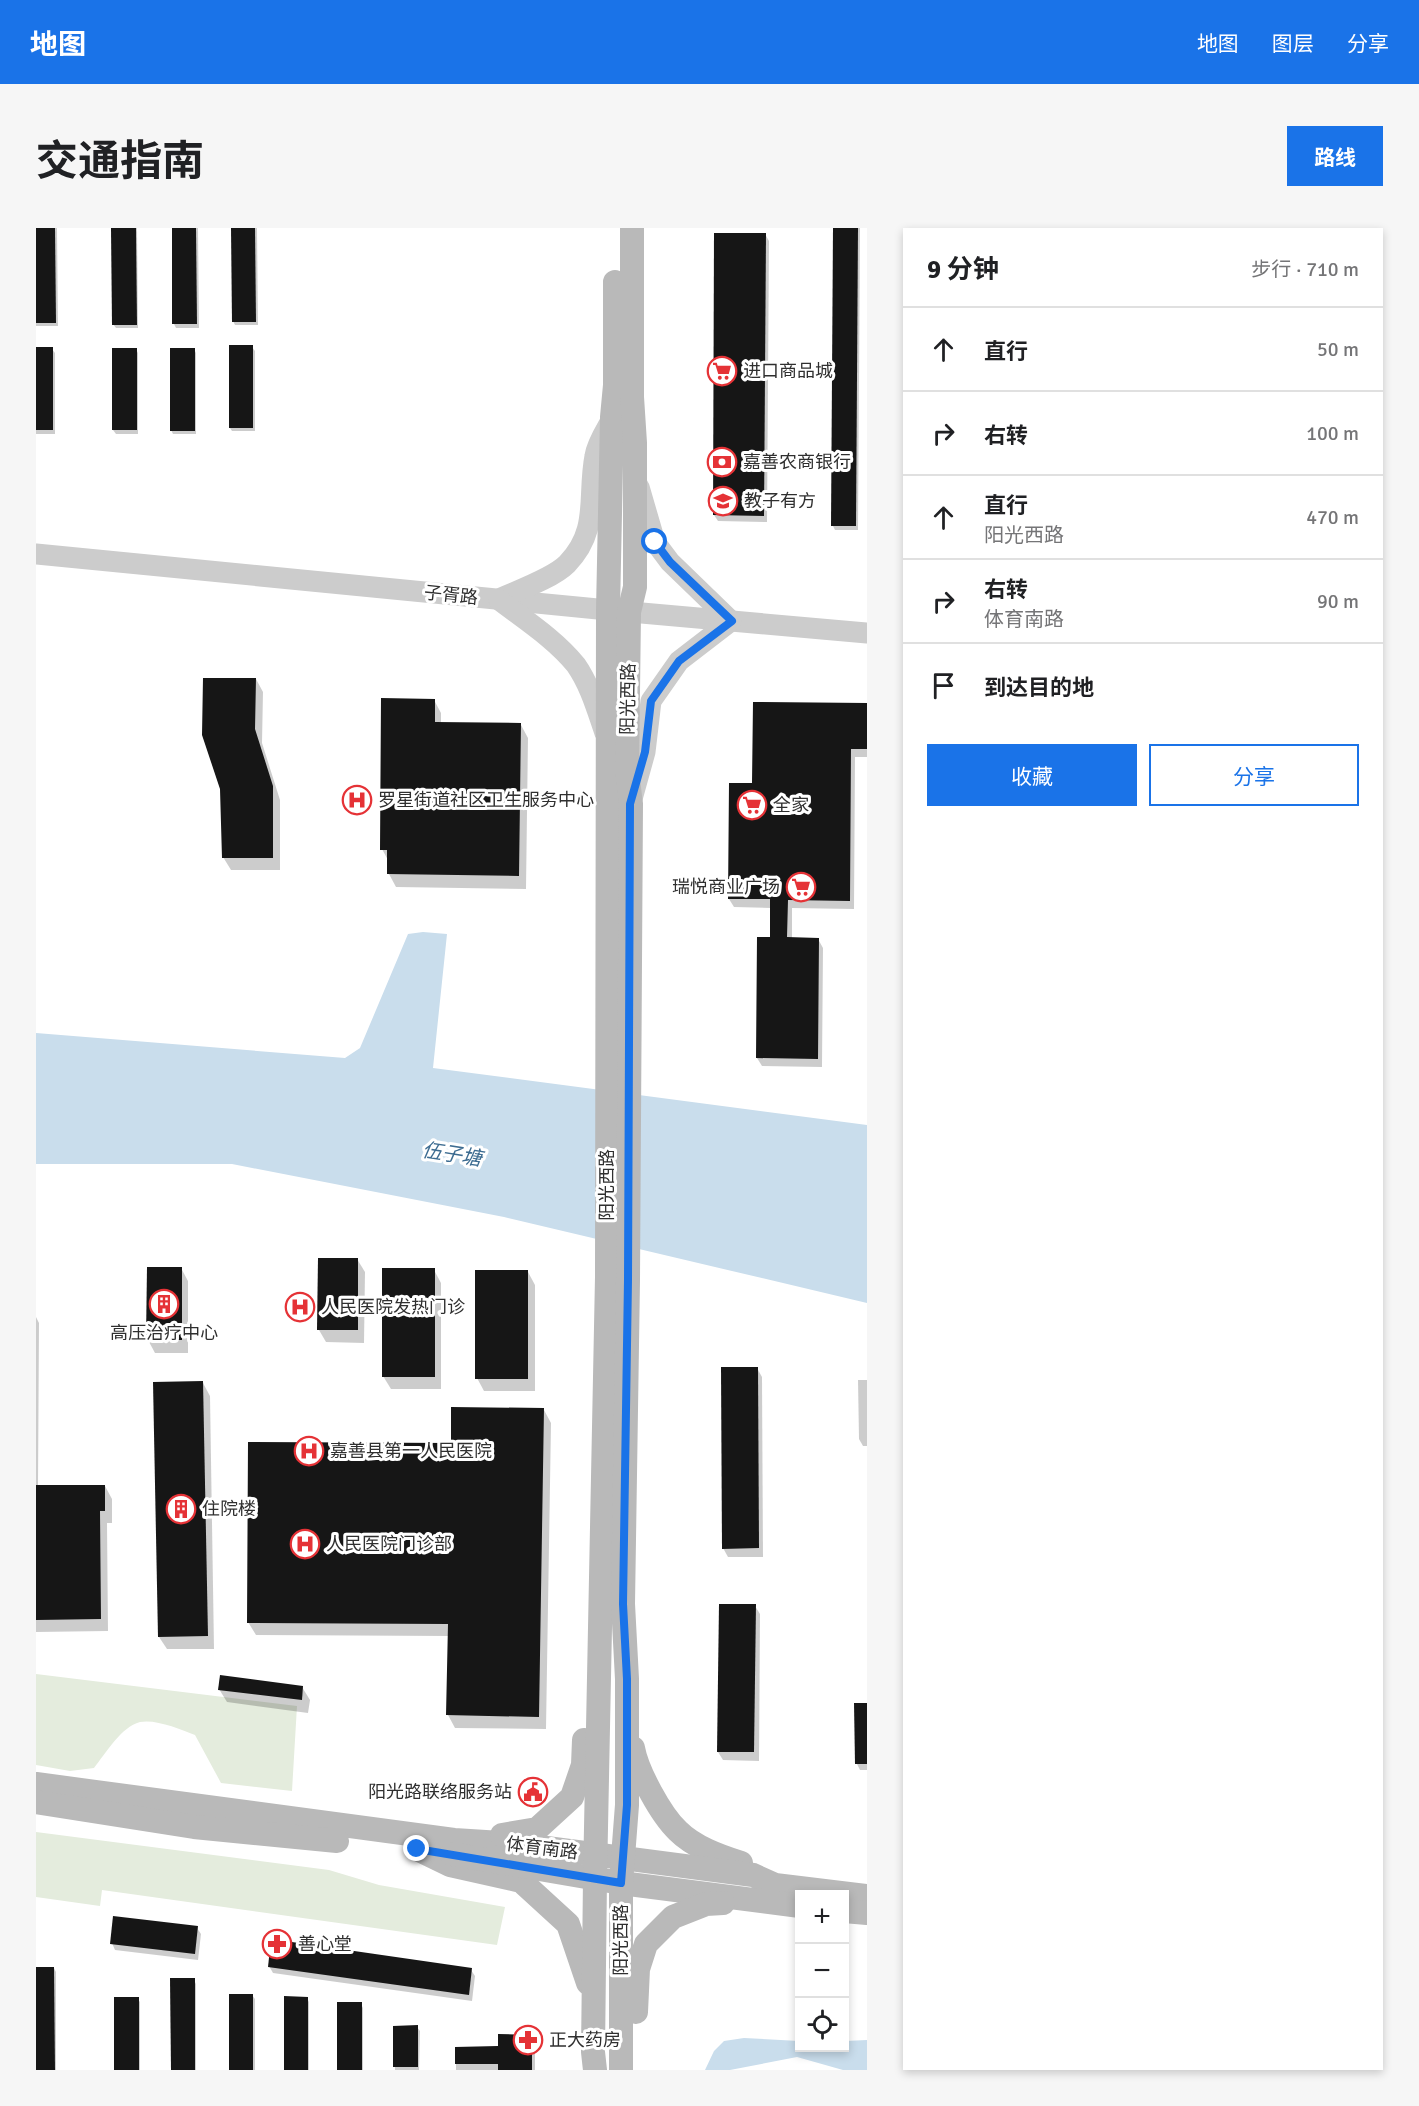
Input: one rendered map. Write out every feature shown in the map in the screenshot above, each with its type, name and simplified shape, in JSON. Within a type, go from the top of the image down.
[{"type":"main road","name":"阳光西路","points":[[616,228],[615,385],[612,417],[618,611],[630,804],[619,1064],[617,1278],[623,1604],[627,1679],[627,1805],[622,1871],[621,2070]]},
{"type":"main road","name":"阳光西路","points":[[619,1064],[608,743],[618,611],[635,587],[632,228]]},
{"type":"main road","name":"阳光西路","points":[[595,2070],[595,1854],[600,1665],[617,1278]]},
{"type":"main road","points":[[466,1841],[537,1829],[572,1797],[583,1765],[586,1705],[600,1665]]},
{"type":"main road","points":[[627,1718],[635,1760],[651,1794],[678,1831],[711,1853],[756,1869],[785,1886]]},
{"type":"main road","name":"体育南路","points":[[36,1784],[466,1841],[516,1844],[595,1854],[622,1871],[750,1900],[795,1905]]},
{"type":"main road","name":"体育南路","points":[[36,1802],[194,1827],[417,1849],[595,1878],[622,1871],[753,1875],[775,1885],[867,1896]]},
{"type":"main road","points":[[417,1849],[450,1865],[521,1881],[568,1924],[594,2000]]},
{"type":"main road","points":[[626,2070],[634,2036],[638,1969],[646,1944],[673,1917],[706,1904],[750,1900]]},
{"type":"main road","points":[[849,1911],[867,1913]]},
{"type":"street","points":[[608,743],[593,697],[576,666],[550,639],[498,599],[539,582],[566,566],[582,543],[591,515],[595,456],[612,417]]},
{"type":"street","points":[[630,804],[645,752],[651,701],[679,661],[732,621],[670,562],[655,542],[635,475]]},
{"type":"street","name":"子胥路","points":[[36,555],[867,633]]},
{"type":"green space","points":[[36,1674],[297,1706],[292,1791],[221,1783],[195,1735],[168,1725],[146,1721],[126,1729],[94,1768],[70,1771],[36,1765]]},
{"type":"green space","points":[[36,1832],[329,1870],[379,1885],[505,1907],[497,1945],[102,1890],[100,1906],[36,1897]]},
{"type":"water","name":"伍子塘","points":[[423,932],[447,934],[433,1068],[867,1125],[867,1303],[504,1217],[232,1164],[36,1164],[36,1033],[345,1058],[360,1048],[408,934]]},
{"type":"water","points":[[744,2038],[795,2041],[795,2052],[849,2052],[849,2041],[867,2040],[867,2070],[843,2070],[797,2057],[730,2070],[705,2070],[714,2051],[724,2041]]},
{"type":"building","points":[[36,228],[55,228],[56,323],[36,323]]},
{"type":"building","points":[[111,228],[136,228],[137,325],[112,325]]},
{"type":"building","points":[[172,228],[196,228],[197,324],[172,324]]},
{"type":"building","points":[[231,228],[255,228],[256,322],[232,322]]},
{"type":"building","points":[[833,228],[858,228],[856,526],[831,526]]},
{"type":"building","points":[[714,233],[766,233],[764,516],[713,515]]},
{"type":"building","points":[[229,345],[253,345],[253,428],[229,428]]},
{"type":"building","points":[[36,347],[53,347],[53,430],[36,430]]},
{"type":"building","points":[[112,348],[137,348],[137,430],[112,430]]},
{"type":"building","points":[[170,348],[195,348],[195,431],[170,431]]},
{"type":"building","points":[[203,678],[256,678],[255,729],[273,786],[273,858],[222,858],[220,789],[202,735]]},
{"type":"building","points":[[381,698],[435,699],[435,722],[521,723],[519,876],[387,874],[387,850],[380,850]]},
{"type":"building","points":[[753,702],[867,703],[867,749],[851,749],[850,901],[788,900],[787,937],[819,938],[818,1059],[756,1058],[757,937],[770,937],[770,899],[728,899],[729,783],[752,783]]},
{"type":"building","points":[[318,1258],[358,1258],[358,1330],[317,1330]]},
{"type":"building","name":"高压治疗中心","points":[[147,1267],[182,1267],[182,1340],[146,1340]]},
{"type":"building","points":[[382,1268],[435,1268],[435,1377],[382,1377]]},
{"type":"building","points":[[475,1270],[528,1270],[528,1379],[475,1379]]},
{"type":"building","points":[[721,1367],[758,1367],[759,1548],[722,1549]]},
{"type":"building","name":"住院楼","points":[[203,1381],[208,1636],[158,1637],[153,1382]]},
{"type":"building","points":[[451,1407],[544,1408],[539,1717],[446,1715],[448,1624],[247,1623],[248,1442],[451,1443]]},
{"type":"building","points":[[36,1485],[105,1485],[105,1511],[100,1511],[101,1619],[36,1620]]},
{"type":"building","points":[[719,1604],[756,1604],[754,1752],[717,1752]]},
{"type":"building","points":[[220,1675],[303,1686],[302,1700],[218,1690]]},
{"type":"building","points":[[854,1703],[867,1703],[867,1764],[855,1764]]},
{"type":"building","name":"阳光路联络服务站","points":[[538,1781],[545,1791],[528,1803],[521,1794]]},
{"type":"building","points":[[113,1916],[198,1926],[195,1954],[110,1944]]},
{"type":"building","points":[[271,1939],[472,1968],[469,1995],[268,1967]]},
{"type":"building","points":[[36,1967],[54,1967],[55,2070],[36,2070]]},
{"type":"building","points":[[170,1978],[195,1978],[195,2070],[171,2070]]},
{"type":"building","points":[[229,1994],[253,1994],[253,2070],[229,2070]]},
{"type":"building","points":[[284,1996],[308,1997],[308,2070],[284,2070]]},
{"type":"building","points":[[114,1997],[139,1997],[139,2070],[114,2070]]},
{"type":"building","points":[[337,2002],[362,2002],[362,2070],[337,2070]]},
{"type":"building","points":[[418,2025],[418,2067],[393,2067],[393,2026]]},
{"type":"building","points":[[498,2034],[532,2035],[532,2070],[498,2070],[498,2064],[455,2064],[455,2047],[498,2046]]},
{"type":"place","name":"进口商品城","points":[[722,371]]},
{"type":"place","name":"嘉善农商银行","points":[[722,462]]},
{"type":"place","name":"教子有方","points":[[723,501]]},
{"type":"place","name":"罗星街道社区卫生服务中心","points":[[357,800]]},
{"type":"place","name":"全家","points":[[752,805]]},
{"type":"place","name":"瑞悦商业广场","points":[[801,887]]},
{"type":"place","name":"高压治疗中心","points":[[164,1304]]},
{"type":"place","name":"人民医院发热门诊","points":[[300,1307]]},
{"type":"place","name":"嘉善县第一人民医院","points":[[309,1451]]},
{"type":"place","name":"住院楼","points":[[181,1509]]},
{"type":"place","name":"人民医院门诊部","points":[[305,1544]]},
{"type":"place","name":"阳光路联络服务站","points":[[533,1792]]},
{"type":"place","name":"善心堂","points":[[277,1944]]},
{"type":"place","name":"正大药房","points":[[528,2040]]},
{"type":"route","points":[[417,1849],[621,1883],[627,1805],[627,1679],[623,1604],[628,1280],[630,804],[645,752],[651,701],[679,661],[732,621],[688,581],[655,542]]}]
